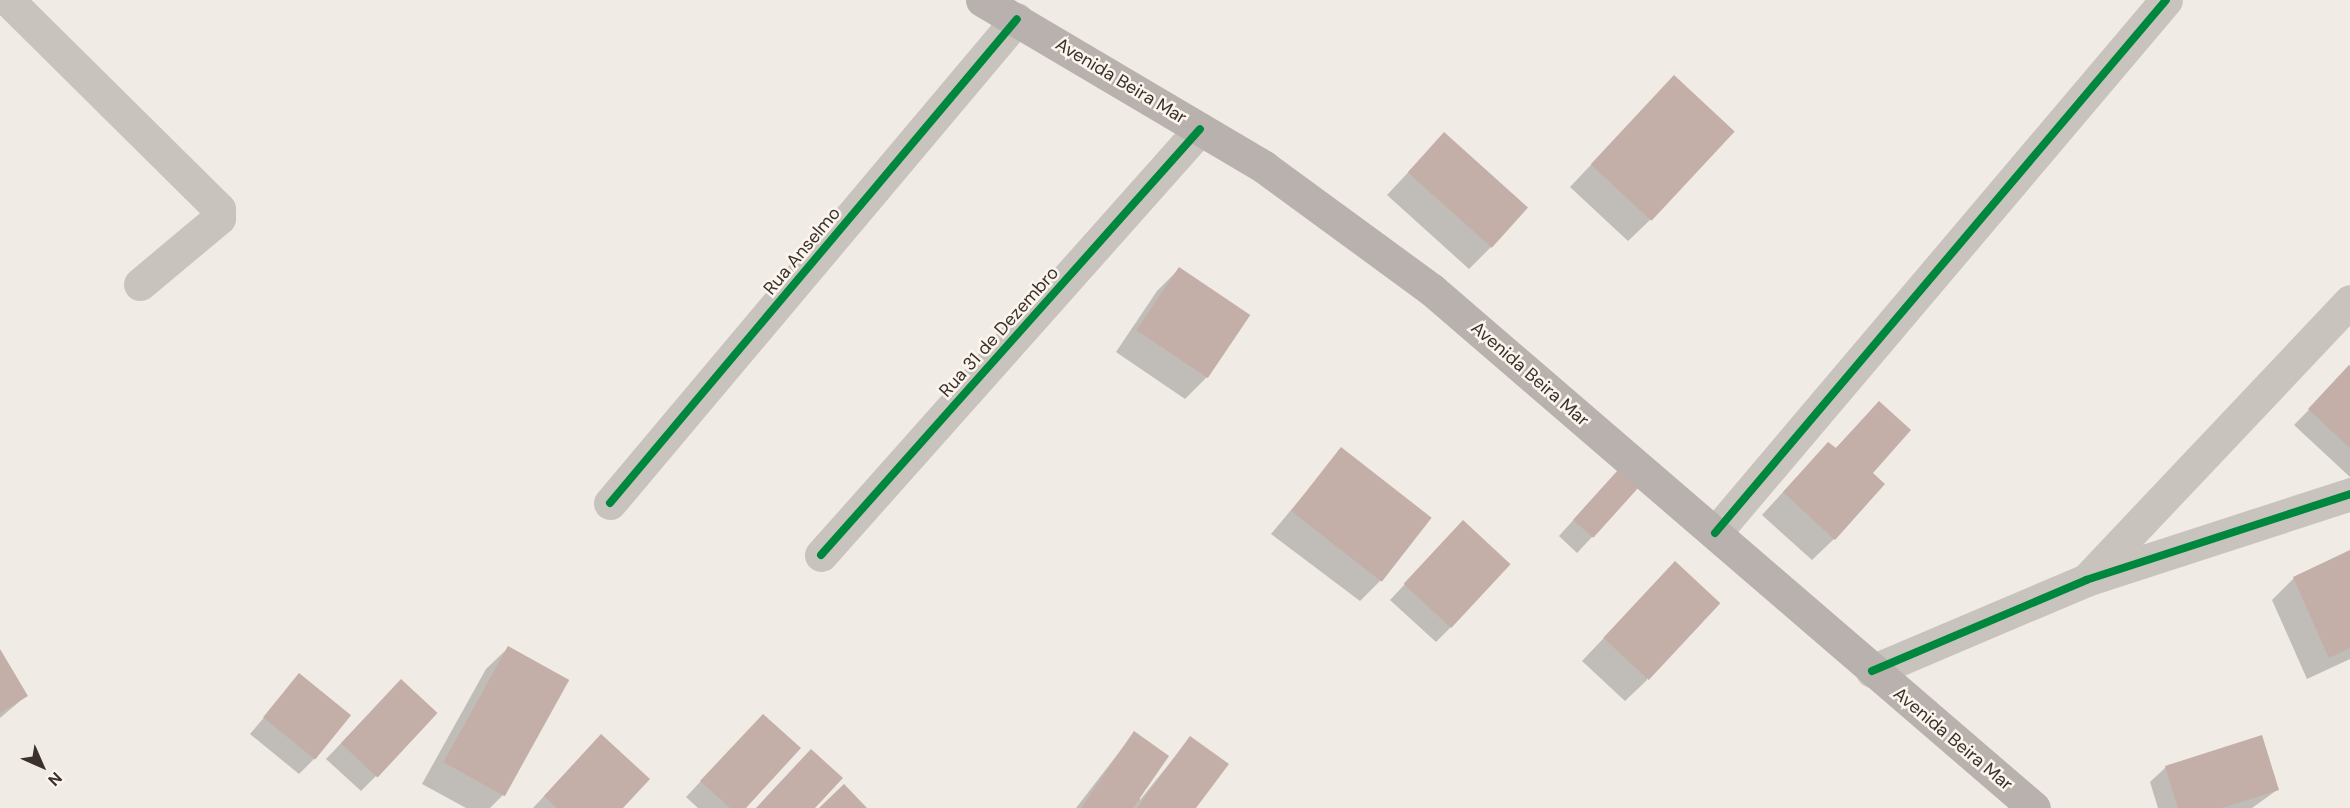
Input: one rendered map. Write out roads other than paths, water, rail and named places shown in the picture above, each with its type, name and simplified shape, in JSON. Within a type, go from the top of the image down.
[{"type":"main road","name":"Avenida Beira Mar","points":[[982,0],[1264,167],[1432,290],[1872,671],[2034,808]]},
{"type":"street","points":[[8,0],[219,210],[219,218],[140,284]]},
{"type":"street","points":[[1715,533],[2166,0]]},
{"type":"street","name":"Rua Anselmo","points":[[610,503],[1017,19]]},
{"type":"street","name":"Rua 31 de Dezembro","points":[[821,555],[1200,129]]},
{"type":"street","points":[[2086,580],[2350,301]]},
{"type":"street","points":[[1872,671],[2086,580],[2350,494]]}]
